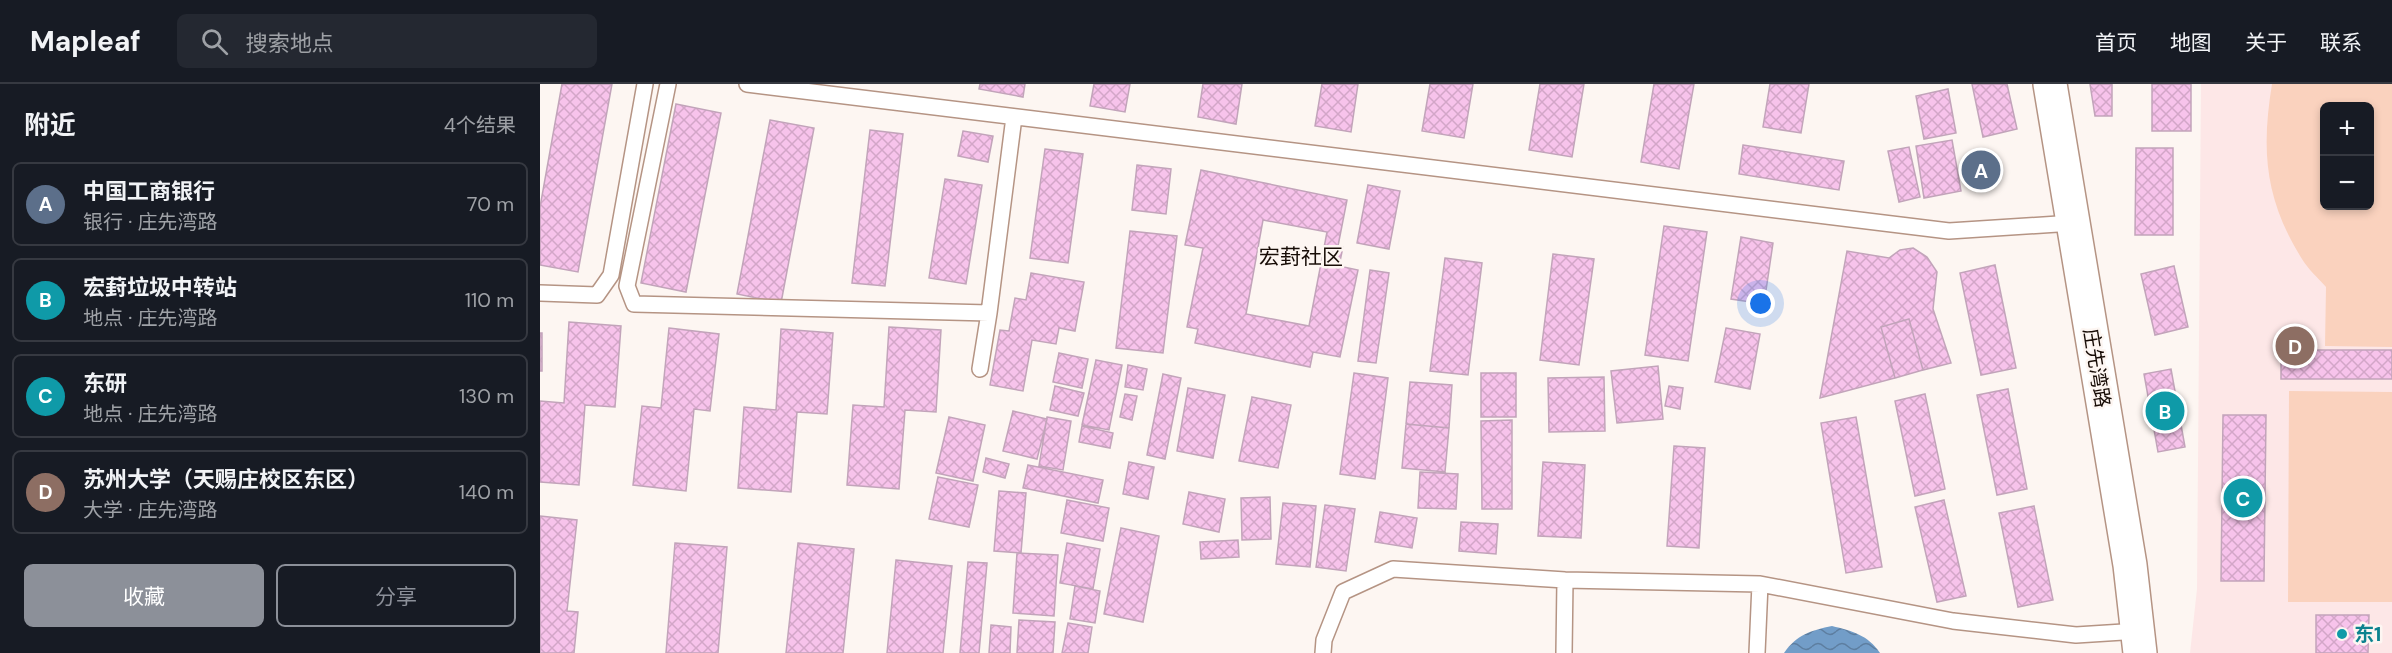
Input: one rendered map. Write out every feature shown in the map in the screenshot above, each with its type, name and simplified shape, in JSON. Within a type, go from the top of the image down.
[{"type":"street","name":"庄先湾路","points":[[2050,84],[2130,565],[2140,642]]},
{"type":"lane","points":[[540,293],[597,295],[611,275],[645,84]]},
{"type":"lane","points":[[668,84],[627,286],[634,304],[989,313]]},
{"type":"lane","points":[[747,84],[1949,231],[2073,224]]},
{"type":"lane","points":[[980,369],[1014,117]]},
{"type":"lane","points":[[1323,653],[1324,640],[1343,592],[1393,569],[1565,580],[1760,584],[1953,621],[2140,642]]},
{"type":"lane","points":[[1564,653],[1565,580]]},
{"type":"lane","points":[[1757,653],[1760,584]]},
{"type":"shaded area","points":[[2201,84],[2392,84],[2392,653],[2190,653],[2197,589]]},
{"type":"shaded area","points":[[2272,84],[2392,84],[2392,347],[2325,346],[2326,287],[2302,259],[2280,216],[2269,174],[2267,131]]},
{"type":"shaded area","points":[[2289,391],[2392,392],[2392,602],[2288,602]]},
{"type":"water","points":[[1832,626],[1865,638],[1880,653],[1784,653],[1805,634]]},
{"type":"building","points":[[562,84],[612,84],[578,272],[540,265],[540,207]]},
{"type":"building","points":[[980,84],[1025,84],[1023,97],[979,89]]},
{"type":"building","points":[[1094,84],[1130,84],[1125,112],[1090,106]]},
{"type":"building","points":[[1203,84],[1242,84],[1236,124],[1198,117]]},
{"type":"building","points":[[1322,84],[1358,84],[1351,132],[1315,126]]},
{"type":"building","points":[[1430,84],[1473,84],[1464,138],[1422,131]]},
{"type":"building","points":[[1540,84],[1584,84],[1572,157],[1529,150]]},
{"type":"building","points":[[1654,84],[1694,84],[1679,169],[1641,162]]},
{"type":"building","points":[[1770,84],[1809,84],[1801,133],[1763,127]]},
{"type":"building","points":[[1972,84],[2007,84],[2017,129],[1983,137]]},
{"type":"building","points":[[2090,84],[2112,84],[2112,116],[2095,116]]},
{"type":"building","points":[[2152,84],[2191,84],[2191,131],[2152,131]]},
{"type":"building","points":[[1948,89],[1956,133],[1924,139],[1916,96]]},
{"type":"building","points":[[676,104],[721,113],[686,292],[641,283]]},
{"type":"building","points":[[770,120],[814,128],[781,303],[737,294]]},
{"type":"building","points":[[870,130],[903,134],[885,286],[852,283]]},
{"type":"building","points":[[963,131],[993,136],[988,162],[958,156]]},
{"type":"building","points":[[1952,140],[1961,191],[1924,198],[1916,146]]},
{"type":"building","points":[[1743,145],[1844,161],[1839,190],[1739,174]]},
{"type":"building","points":[[1909,147],[1920,197],[1899,202],[1888,151]]},
{"type":"building","points":[[2136,148],[2173,148],[2173,235],[2135,235]]},
{"type":"building","points":[[1045,149],[1083,154],[1068,263],[1030,258]]},
{"type":"building","points":[[1137,165],[1171,169],[1166,214],[1132,210]]},
{"type":"building","points":[[1201,170],[1347,200],[1338,246],[1343,247],[1339,266],[1358,270],[1340,357],[1313,352],[1310,367],[1195,343],[1198,329],[1187,327],[1203,248],[1185,245]],"holes":[[[1263,220],[1327,232],[1309,326],[1246,314]]]},
{"type":"building","points":[[945,179],[982,185],[966,284],[929,278]]},
{"type":"building","points":[[1368,185],[1400,191],[1389,249],[1357,243]]},
{"type":"building","points":[[1664,226],[1707,232],[1688,361],[1645,355]]},
{"type":"building","points":[[1130,231],[1177,236],[1163,353],[1116,348]]},
{"type":"building","points":[[1741,237],[1773,243],[1764,304],[1731,299]]},
{"type":"building","points":[[1913,248],[1927,257],[1937,272],[1933,309],[1951,363],[1923,370],[1909,319],[1881,327],[1895,378],[1820,398],[1847,251],[1889,258],[1900,250]]},
{"type":"building","points":[[1553,254],[1594,259],[1579,365],[1540,360]]},
{"type":"building","points":[[1445,258],[1482,263],[1468,375],[1430,371]]},
{"type":"building","points":[[1995,265],[2016,368],[1981,375],[1960,273]]},
{"type":"building","points":[[2174,266],[2188,327],[2155,335],[2141,274]]},
{"type":"building","points":[[1370,270],[1389,273],[1376,363],[1358,361]]},
{"type":"building","points":[[1031,273],[1084,282],[1075,331],[1059,328],[1056,344],[1032,340],[1023,391],[990,385],[1000,330],[1009,331],[1015,298],[1026,300]]},
{"type":"building","points":[[1909,319],[1923,370],[1895,378],[1881,327]]},
{"type":"building","points":[[569,322],[621,326],[615,407],[585,405],[579,485],[540,482],[540,401],[564,403]]},
{"type":"building","points":[[889,327],[941,330],[936,412],[905,410],[899,489],[847,485],[853,405],[884,407]]},
{"type":"building","points":[[669,328],[719,334],[710,411],[694,409],[686,491],[633,485],[642,406],[661,408]]},
{"type":"building","points":[[1726,328],[1760,334],[1750,389],[1715,382]]},
{"type":"building","points":[[781,329],[833,333],[827,414],[797,412],[791,492],[738,488],[744,407],[776,410]]},
{"type":"building","points":[[540,333],[542,333],[542,371],[540,371]]},
{"type":"building","points":[[2281,350],[2392,350],[2392,379],[2281,379]]},
{"type":"building","points":[[1059,353],[1088,359],[1082,388],[1053,382]]},
{"type":"building","points":[[1096,360],[1122,365],[1109,430],[1082,425]]},
{"type":"building","points":[[1128,365],[1147,369],[1143,390],[1125,387]]},
{"type":"building","points":[[1658,366],[1663,419],[1617,423],[1611,371]]},
{"type":"building","points":[[2171,369],[2185,447],[2158,452],[2144,374]]},
{"type":"building","points":[[1354,373],[1388,378],[1375,479],[1340,474]]},
{"type":"building","points":[[1481,373],[1516,373],[1516,417],[1481,417]]},
{"type":"building","points":[[1163,374],[1181,378],[1165,459],[1147,455]]},
{"type":"building","points":[[1604,377],[1605,431],[1549,432],[1548,378]]},
{"type":"building","points":[[1410,382],[1452,385],[1449,428],[1406,424]]},
{"type":"building","points":[[1055,386],[1084,393],[1078,416],[1050,410]]},
{"type":"building","points":[[1669,386],[1683,388],[1680,409],[1665,406]]},
{"type":"building","points":[[1188,388],[1225,395],[1213,458],[1177,451]]},
{"type":"building","points":[[2008,389],[2027,489],[1997,495],[1977,395]]},
{"type":"building","points":[[1125,394],[1137,396],[1132,420],[1120,417]]},
{"type":"building","points":[[1925,394],[1945,489],[1915,496],[1895,401]]},
{"type":"building","points":[[1252,397],[1291,405],[1278,468],[1239,461]]},
{"type":"building","points":[[1013,411],[1047,419],[1037,459],[1003,451]]},
{"type":"building","points":[[2223,415],[2266,415],[2264,581],[2221,581]]},
{"type":"building","points":[[949,417],[985,425],[973,481],[936,473]]},
{"type":"building","points":[[1047,417],[1071,421],[1063,470],[1039,466]]},
{"type":"building","points":[[1856,417],[1882,567],[1846,573],[1821,423]]},
{"type":"building","points":[[1512,420],[1512,509],[1482,509],[1481,421]]},
{"type":"building","points":[[1406,424],[1449,428],[1445,472],[1402,468]]},
{"type":"building","points":[[1082,426],[1113,433],[1110,448],[1079,442]]},
{"type":"building","points":[[1674,446],[1705,448],[1699,548],[1667,546]]},
{"type":"building","points":[[986,458],[1009,464],[1005,478],[983,472]]},
{"type":"building","points":[[1129,462],[1154,467],[1148,499],[1123,494]]},
{"type":"building","points":[[1543,462],[1585,465],[1581,538],[1538,536]]},
{"type":"building","points":[[1028,465],[1103,480],[1098,503],[1023,488]]},
{"type":"building","points":[[1420,472],[1458,474],[1456,509],[1418,508]]},
{"type":"building","points":[[938,477],[978,485],[969,527],[929,519]]},
{"type":"building","points":[[999,491],[1026,493],[1021,553],[994,551]]},
{"type":"building","points":[[1189,492],[1225,499],[1219,532],[1183,524]]},
{"type":"building","points":[[1270,497],[1271,539],[1242,540],[1241,498]]},
{"type":"building","points":[[1067,500],[1109,508],[1103,541],[1061,533]]},
{"type":"building","points":[[1944,500],[1966,596],[1937,602],[1915,507]]},
{"type":"building","points":[[1283,503],[1316,506],[1310,567],[1276,564]]},
{"type":"building","points":[[1325,505],[1355,509],[1346,571],[1316,567]]},
{"type":"building","points":[[2034,506],[2053,600],[2018,607],[1999,513]]},
{"type":"building","points":[[1380,512],[1417,518],[1412,548],[1375,542]]},
{"type":"building","points":[[540,516],[577,520],[567,611],[578,612],[574,653],[540,653]]},
{"type":"building","points":[[1461,522],[1498,524],[1496,554],[1459,551]]},
{"type":"building","points":[[1121,528],[1159,536],[1143,622],[1104,614]]},
{"type":"building","points":[[1238,540],[1239,557],[1201,559],[1200,542]]},
{"type":"building","points":[[675,543],[727,547],[718,653],[666,653]]},
{"type":"building","points":[[798,543],[854,549],[843,653],[786,653]]},
{"type":"building","points":[[1067,543],[1100,549],[1093,589],[1060,583]]},
{"type":"building","points":[[1017,553],[1058,555],[1054,616],[1013,613]]},
{"type":"building","points":[[896,560],[952,566],[943,653],[887,653]]},
{"type":"building","points":[[968,562],[987,563],[979,653],[960,653]]},
{"type":"building","points":[[1075,586],[1100,591],[1095,623],[1070,619]]},
{"type":"building","name":"东1","points":[[2316,615],[2369,615],[2368,653],[2316,653]]},
{"type":"building","points":[[1019,620],[1055,622],[1053,653],[1017,653]]},
{"type":"building","points":[[1068,623],[1092,627],[1088,653],[1062,653]]},
{"type":"building","points":[[991,625],[1011,627],[1010,653],[989,653]]},
{"type":"place","name":"中国工商银行","points":[[1981,170]]},
{"type":"place","name":"苏州大学（天赐庄校区东区）","points":[[2295,346]]},
{"type":"place","name":"宏葑垃圾中转站","points":[[2165,411]]},
{"type":"place","name":"东研","points":[[2243,498]]},
{"type":"place","name":"东1","points":[[2342,634]]},
{"type":"district","name":"宏葑社区","points":[[1301,257]]}]
